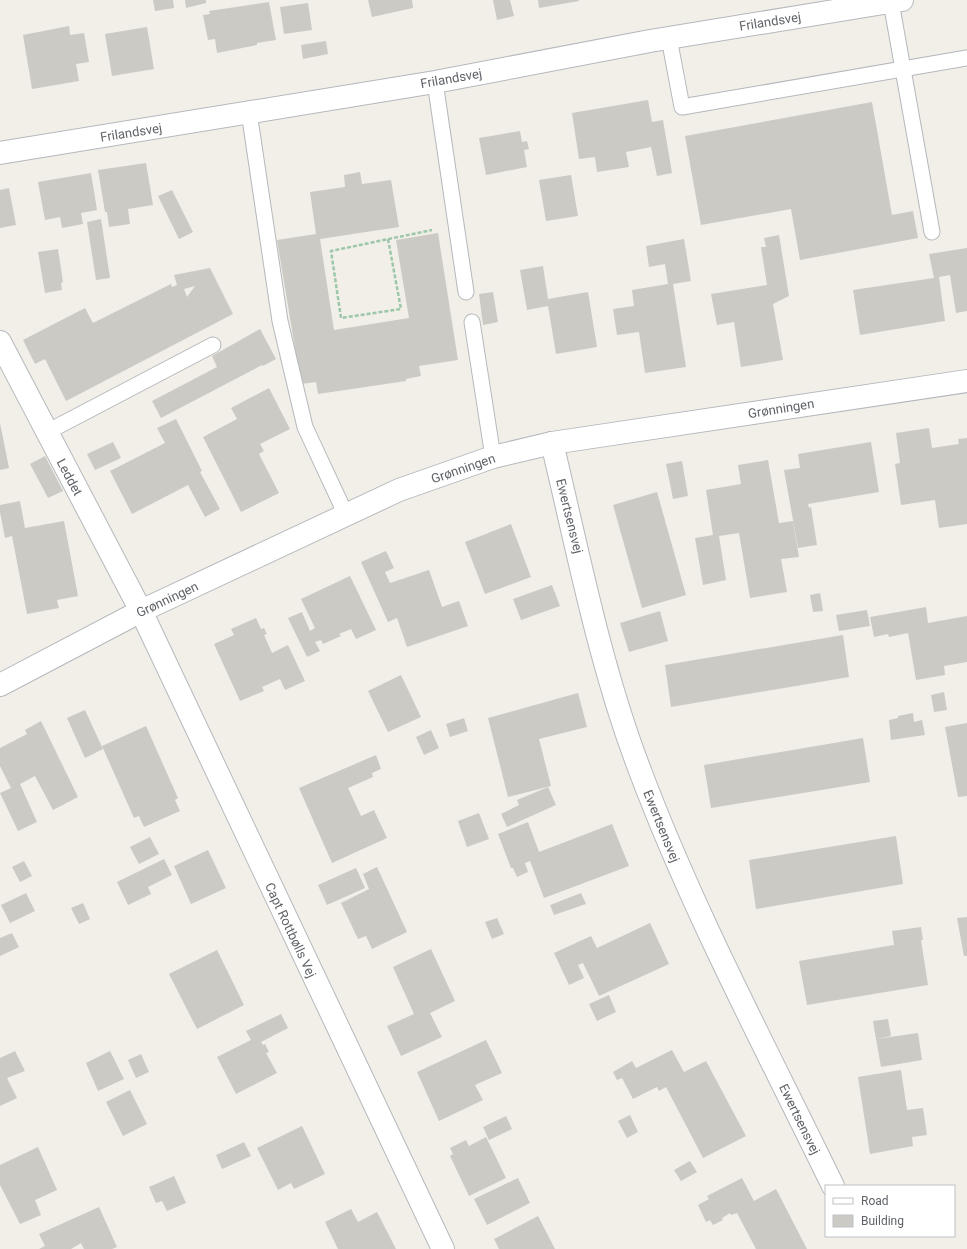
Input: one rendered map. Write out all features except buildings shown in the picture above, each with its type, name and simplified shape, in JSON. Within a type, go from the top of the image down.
[{"type":"street","name":"Frilandsvej","points":[[0,153],[435,82],[670,38],[896,1]]},
{"type":"street","name":"Leddet","points":[[0,342],[141,611]]},
{"type":"street","name":"Grønningen","points":[[0,685],[141,611],[399,490],[493,457],[552,443],[967,381]]},
{"type":"street","name":"Ewertsensvej","points":[[552,443],[607,671],[638,766],[681,874],[833,1185]]},
{"type":"street","name":"Capt Rottbølls Vej","points":[[141,611],[443,1249]]},
{"type":"lane","points":[[896,1],[903,69],[932,232]]},
{"type":"lane","points":[[670,38],[682,107],[967,58]]},
{"type":"lane","points":[[435,82],[466,292]]},
{"type":"lane","points":[[249,112],[280,321],[305,427],[346,515]]},
{"type":"lane","points":[[472,322],[493,457]]},
{"type":"lane","points":[[47,432],[214,345]]},
{"type":"path","points":[[388,239],[401,309],[341,318],[331,251],[388,239],[456,225]]}]
